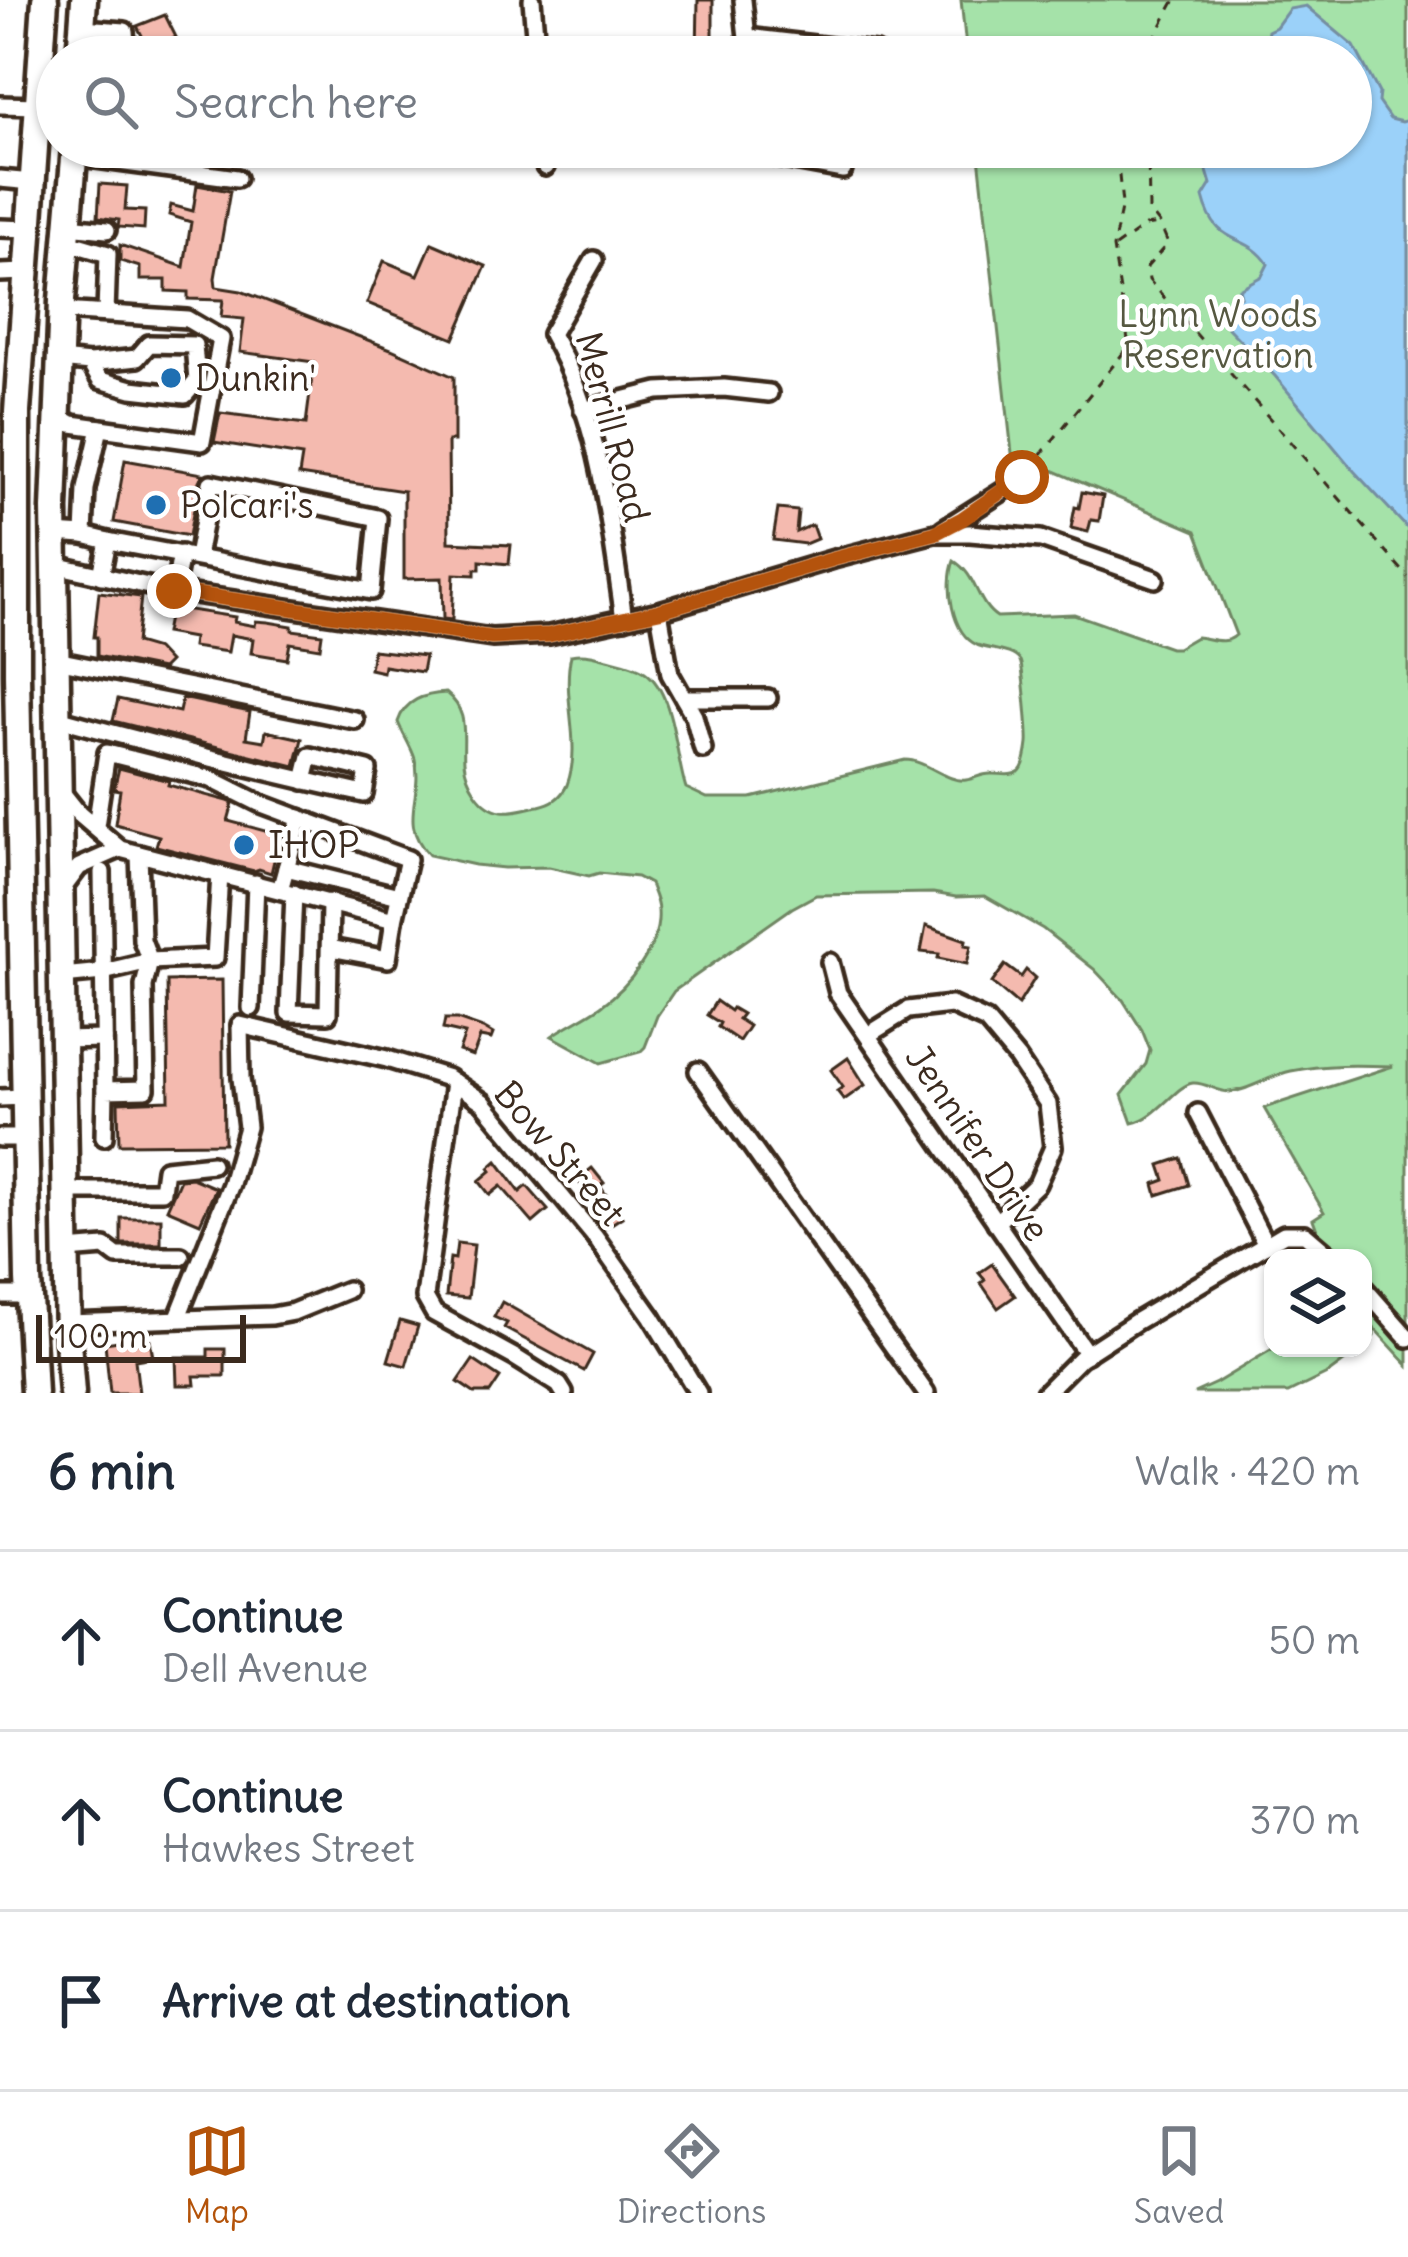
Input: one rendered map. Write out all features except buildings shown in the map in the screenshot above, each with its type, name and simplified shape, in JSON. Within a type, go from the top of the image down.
[{"type":"highway","points":[[43,36],[45,0]]},
{"type":"highway","points":[[81,36],[84,0]]},
{"type":"highway","points":[[34,1393],[13,1138],[9,438],[36,131]]},
{"type":"highway","points":[[72,1393],[54,533],[56,415],[73,168]]},
{"type":"street","points":[[532,0],[535,36]]},
{"type":"street","points":[[743,0],[747,36]]},
{"type":"street","points":[[82,28],[125,32],[125,36]]},
{"type":"street","points":[[0,105],[36,106]]},
{"type":"street","points":[[174,168],[237,178]]},
{"type":"street","points":[[834,168],[843,170]]},
{"type":"street","points":[[0,179],[32,182]]},
{"type":"street","points":[[0,228],[29,229]]},
{"type":"street","points":[[68,234],[107,230]]},
{"type":"street","points":[[68,234],[108,254],[106,313]]},
{"type":"street","name":"Merrill Road","points":[[594,260],[551,334],[562,353],[599,462],[624,619]]},
{"type":"street","points":[[0,273],[26,272]]},
{"type":"street","points":[[56,415],[72,424],[202,442],[221,340],[188,319],[62,311]]},
{"type":"street","points":[[59,360],[90,363],[137,358],[149,344],[194,345],[197,381],[185,394],[133,389],[100,380],[90,363]]},
{"type":"street","points":[[583,410],[658,391],[724,388],[769,393]]},
{"type":"street","points":[[84,535],[86,489],[100,428]]},
{"type":"street","points":[[55,451],[94,455]]},
{"type":"street","points":[[935,533],[1011,486],[1032,467]]},
{"type":"street","points":[[54,533],[84,535],[109,542],[189,556],[371,591],[378,518],[211,483],[189,556],[174,591]]},
{"type":"street","points":[[55,565],[174,591],[492,638],[549,635],[659,611],[935,533],[1041,539],[1155,579]]},
{"type":"street","points":[[101,576],[109,542]]},
{"type":"street","points":[[659,611],[670,674],[694,716],[703,749]]},
{"type":"street","points":[[56,660],[355,720]]},
{"type":"street","points":[[684,698],[768,698]]},
{"type":"street","points":[[57,718],[304,781]]},
{"type":"street","points":[[95,826],[107,753],[212,779],[259,803],[408,859],[388,959],[330,948]]},
{"type":"street","points":[[58,789],[120,849],[394,920]]},
{"type":"street","points":[[300,818],[286,868],[289,1013],[328,1014],[330,902]]},
{"type":"street","points":[[60,892],[79,867],[120,849]]},
{"type":"street","points":[[105,1090],[146,1089],[144,986],[150,961],[142,940],[140,854]]},
{"type":"street","points":[[286,868],[400,896]]},
{"type":"street","points":[[102,872],[104,1137]]},
{"type":"street","points":[[62,976],[104,973],[150,961],[215,958],[220,874]]},
{"type":"street","points":[[251,1008],[256,883]]},
{"type":"street","name":"Jennifer Drive","points":[[830,962],[838,993],[1087,1354]]},
{"type":"street","points":[[868,1035],[908,1010],[951,1005],[986,1022],[1017,1058],[1048,1104],[1054,1147],[1037,1184],[996,1223]]},
{"type":"street","name":"Bow Street","points":[[178,1317],[231,1184],[247,1127],[240,1025],[387,1059],[454,1082],[483,1102],[595,1237],[698,1393]]},
{"type":"street","points":[[62,1040],[104,1039]]},
{"type":"street","points":[[698,1071],[926,1393]]},
{"type":"street","points":[[454,1082],[425,1297],[434,1313],[560,1385],[563,1393]]},
{"type":"street","points":[[1198,1113],[1266,1245]]},
{"type":"street","points":[[66,1191],[162,1191],[165,1169],[212,1164]]},
{"type":"street","points":[[1045,1393],[1087,1354],[1136,1321],[1284,1234],[1305,1234],[1323,1249]]},
{"type":"street","points":[[67,1250],[105,1247],[117,1256],[181,1256]]},
{"type":"street","points":[[68,1323],[272,1316],[347,1290]]},
{"type":"street","points":[[0,1295],[29,1295]]},
{"type":"street","points":[[1372,1297],[1408,1338]]},
{"type":"path","points":[[1155,36],[1175,0]]},
{"type":"path","points":[[1032,467],[1129,346],[1113,248],[1123,204],[1119,168]]},
{"type":"path","points":[[1148,168],[1149,210],[1168,243],[1148,267],[1149,280],[1408,577]]},
{"type":"path","points":[[1113,248],[1145,226],[1160,224]]},
{"type":"green space","name":"Lynn Woods Reservation","points":[[961,0],[1408,0],[1408,1365],[1374,1328],[1372,1338],[1372,1249],[1302,1249],[1296,1243],[1317,1230],[1313,1219],[1324,1212],[1264,1108],[1393,1066],[1304,1069],[1229,1092],[1193,1083],[1132,1123],[1122,1095],[1146,1064],[1150,1050],[1123,1000],[1094,969],[1043,929],[985,896],[933,893],[816,895],[674,991],[640,1052],[601,1063],[552,1036],[611,998],[641,965],[658,925],[650,884],[637,877],[475,865],[429,855],[415,831],[415,759],[398,722],[410,703],[446,693],[462,716],[465,769],[481,799],[506,811],[544,805],[562,793],[571,769],[568,688],[571,655],[576,654],[632,666],[655,682],[668,709],[686,788],[707,798],[751,798],[905,760],[959,780],[1010,775],[1023,766],[1028,744],[1020,661],[977,645],[961,630],[950,595],[954,561],[997,617],[1074,614],[1170,648],[1196,637],[1232,638],[1236,635],[1196,531],[1012,453],[980,168],[1372,168],[1372,36],[965,36]]},
{"type":"green space","points":[[1264,1354],[1351,1357],[1288,1393],[1194,1393]]},
{"type":"water","points":[[1306,6],[1342,36],[1267,36],[1289,9]]},
{"type":"water","points":[[1372,80],[1378,102],[1390,119],[1408,120],[1408,529],[1228,328],[1232,301],[1241,296],[1239,289],[1262,276],[1268,264],[1216,225],[1203,197],[1211,184],[1206,168],[1372,168]]},
{"type":"place","name":"Dunkin'","points":[[171,378]]},
{"type":"place","name":"Polcari's","points":[[156,505]]},
{"type":"place","name":"IHOP","points":[[244,845]]},
{"type":"route","points":[[174,591],[492,638],[549,635],[659,611],[935,533],[1022,477]]}]
